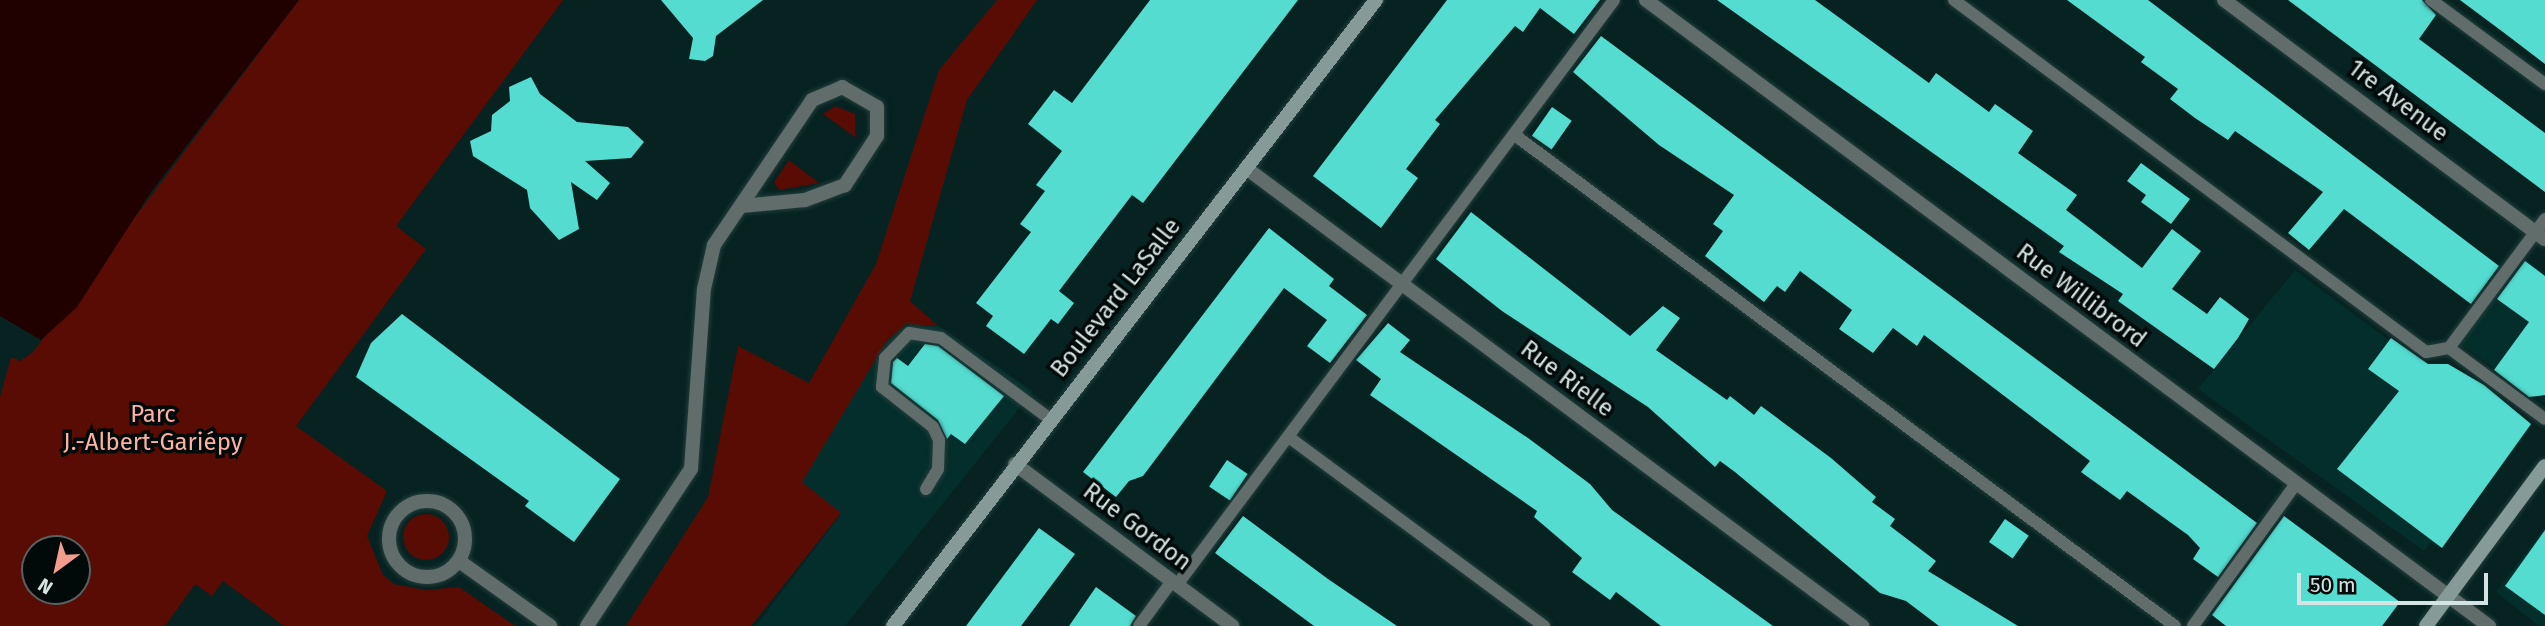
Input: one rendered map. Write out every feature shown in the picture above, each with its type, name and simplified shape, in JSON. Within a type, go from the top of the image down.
[{"type":"main road","name":"Boulevard LaSalle","points":[[893,626],[1015,464],[1376,0]]},
{"type":"main road","points":[[2426,626],[2545,466]]},
{"type":"street","name":"Rue Willibrord","points":[[1646,0],[2295,485],[2489,626]]},
{"type":"street","name":"1re Avenue","points":[[2224,0],[2540,235]]},
{"type":"street","points":[[587,626],[691,469],[707,265],[741,206],[813,100],[842,87],[877,107],[877,136],[845,185],[805,200],[741,206]]},
{"type":"street","name":"Rue Rielle","points":[[1245,168],[1862,626]]},
{"type":"street","name":"Rue Gordon","points":[[1015,464],[1232,626]]},
{"type":"street","points":[[411,504],[445,506],[462,525],[458,561],[435,577],[407,573],[391,553],[395,518],[411,504]]},
{"type":"street","points":[[458,561],[550,626]]},
{"type":"lane","points":[[1139,626],[1290,438],[1614,0]]},
{"type":"lane","points":[[1954,0],[2426,352],[2449,348],[2540,235],[2545,219]]},
{"type":"lane","points":[[2431,0],[2545,84]]},
{"type":"lane","points":[[1516,136],[2175,626]]},
{"type":"lane","points":[[926,489],[938,469],[939,440],[933,427],[882,387],[885,358],[909,333],[942,338],[1051,419]]},
{"type":"lane","points":[[2449,348],[2545,419]]},
{"type":"lane","points":[[1290,438],[1544,626]]},
{"type":"lane","points":[[2193,626],[2295,485]]},
{"type":"shaded area","points":[[0,0],[299,0],[151,192],[77,307],[41,340],[0,316]]},
{"type":"shaded area","points":[[2524,258],[2545,274],[2545,403],[2460,344]]},
{"type":"shaded area","points":[[2295,270],[2425,367],[2446,366],[2530,428],[2440,549],[2431,542],[2424,551],[2198,389]]},
{"type":"shaded area","points":[[919,321],[938,326],[1033,391],[845,626],[756,626],[841,514],[801,482],[877,353],[896,331]]},
{"type":"shaded area","points":[[2545,527],[2545,626],[2539,626],[2496,592]]},
{"type":"green space","name":"Parc J.-Albert-Gariépy","points":[[299,0],[563,0],[396,226],[426,249],[296,426],[387,491],[367,536],[383,575],[394,584],[426,590],[459,587],[515,626],[284,626],[223,581],[212,596],[195,584],[165,626],[0,626],[0,397],[11,357],[20,361],[33,352]]},
{"type":"green space","points":[[997,0],[1037,0],[967,100],[910,301],[938,326],[906,324],[886,342],[802,482],[841,513],[751,626],[626,626],[708,497],[738,346],[809,383],[876,264],[939,70]]},
{"type":"green space","points":[[835,106],[855,114],[855,137],[823,114]]},
{"type":"green space","points":[[789,160],[819,183],[779,190],[774,182]]},
{"type":"green space","points":[[426,514],[442,521],[449,537],[442,553],[426,560],[410,553],[403,537],[410,521]]},
{"type":"building","points":[[661,0],[763,0],[716,36],[713,56],[705,61],[689,59],[693,38]]},
{"type":"building","points":[[1150,0],[1298,0],[1143,203],[1132,195],[1059,291],[1074,303],[1058,324],[1051,319],[1024,354],[986,326],[993,316],[976,303],[1031,232],[1020,224],[1045,191],[1036,185],[1062,151],[1028,124],[1054,90],[1072,103]]},
{"type":"building","points":[[1447,0],[1600,0],[1574,34],[1540,8],[1523,32],[1515,26],[1435,120],[1440,124],[1406,169],[1418,178],[1381,228],[1313,176]]},
{"type":"building","points":[[1717,0],[1815,0],[1929,83],[1936,73],[1989,112],[1995,104],[2033,131],[2018,153],[2077,195],[2066,210],[2142,268],[2172,229],[2201,251],[2172,289],[2207,314],[2220,297],[2249,319],[2238,338],[2214,369],[2118,301],[2123,294],[2059,252],[2064,246]]},
{"type":"building","points":[[2067,0],[2148,0],[2499,266],[2471,304],[2344,209],[2309,250],[2288,233],[2323,192],[2235,131],[2228,140],[2195,118],[2170,99],[2178,89],[2141,62],[2145,57]]},
{"type":"building","points":[[2288,0],[2422,0],[2436,15],[2419,39],[2545,133],[2545,192]]},
{"type":"building","points":[[2460,0],[2545,0],[2545,64],[2507,35]]},
{"type":"building","points":[[1601,36],[2257,523],[2218,577],[2193,559],[2200,548],[2188,535],[2127,491],[2120,500],[2081,472],[2090,461],[1924,335],[1917,346],[1893,328],[1873,353],[1839,329],[1852,310],[1800,271],[1785,292],[1777,286],[1764,302],[1705,256],[1723,231],[1713,224],[1734,195],[1659,145],[1573,72]]},
{"type":"building","points":[[531,77],[540,94],[577,122],[628,127],[644,142],[631,158],[585,161],[610,183],[597,200],[571,182],[579,229],[559,240],[530,208],[527,190],[473,156],[470,141],[491,131],[492,115],[510,101],[509,87]]},
{"type":"building","points":[[1552,107],[1572,121],[1552,149],[1532,136]]},
{"type":"building","points":[[2141,163],[2190,199],[2171,224],[2141,202],[2146,195],[2127,181]]},
{"type":"building","points":[[1471,212],[1630,336],[1663,306],[1680,318],[1656,350],[1727,400],[1730,396],[1754,415],[1761,406],[1831,458],[1876,497],[1872,502],[1895,519],[1890,526],[1936,561],[1928,571],[2018,626],[1939,626],[1906,601],[1880,593],[1735,472],[1720,461],[1715,467],[1648,407],[1502,311],[1436,259]]},
{"type":"building","points":[[1269,228],[1334,279],[1329,286],[1367,315],[1330,363],[1307,346],[1327,320],[1284,288],[1143,476],[1129,481],[1116,497],[1083,472]]},
{"type":"building","points":[[2525,261],[2545,276],[2545,395],[2529,397],[2494,370],[2529,322],[2497,299]]},
{"type":"building","points":[[402,314],[620,479],[574,542],[525,506],[529,501],[356,377],[371,343]]},
{"type":"building","points":[[1388,323],[1410,340],[1400,352],[1528,438],[1590,484],[1612,510],[1773,626],[1661,626],[1616,592],[1610,600],[1572,572],[1582,558],[1534,517],[1537,511],[1370,395],[1381,379],[1356,360]]},
{"type":"building","points":[[2391,338],[2428,364],[2448,364],[2484,385],[2531,424],[2442,548],[2337,469],[2399,391],[2368,369]]},
{"type":"building","points":[[925,344],[938,346],[1004,396],[965,444],[951,434],[947,439],[938,420],[891,383],[893,362],[897,358],[908,366]]},
{"type":"building","points":[[1227,460],[1248,474],[1230,501],[1209,487]]},
{"type":"building","points":[[1243,516],[1397,626],[1314,626],[1215,553]]},
{"type":"building","points":[[2284,516],[2400,602],[2382,626],[2226,626],[2212,615]]},
{"type":"building","points":[[2005,519],[2029,536],[2013,559],[1989,542]]},
{"type":"building","points":[[1039,528],[1075,554],[1021,626],[966,626]]},
{"type":"building","points":[[2545,530],[2545,615],[2505,586]]},
{"type":"building","points":[[1096,587],[1136,616],[1130,626],[1069,626]]}]
